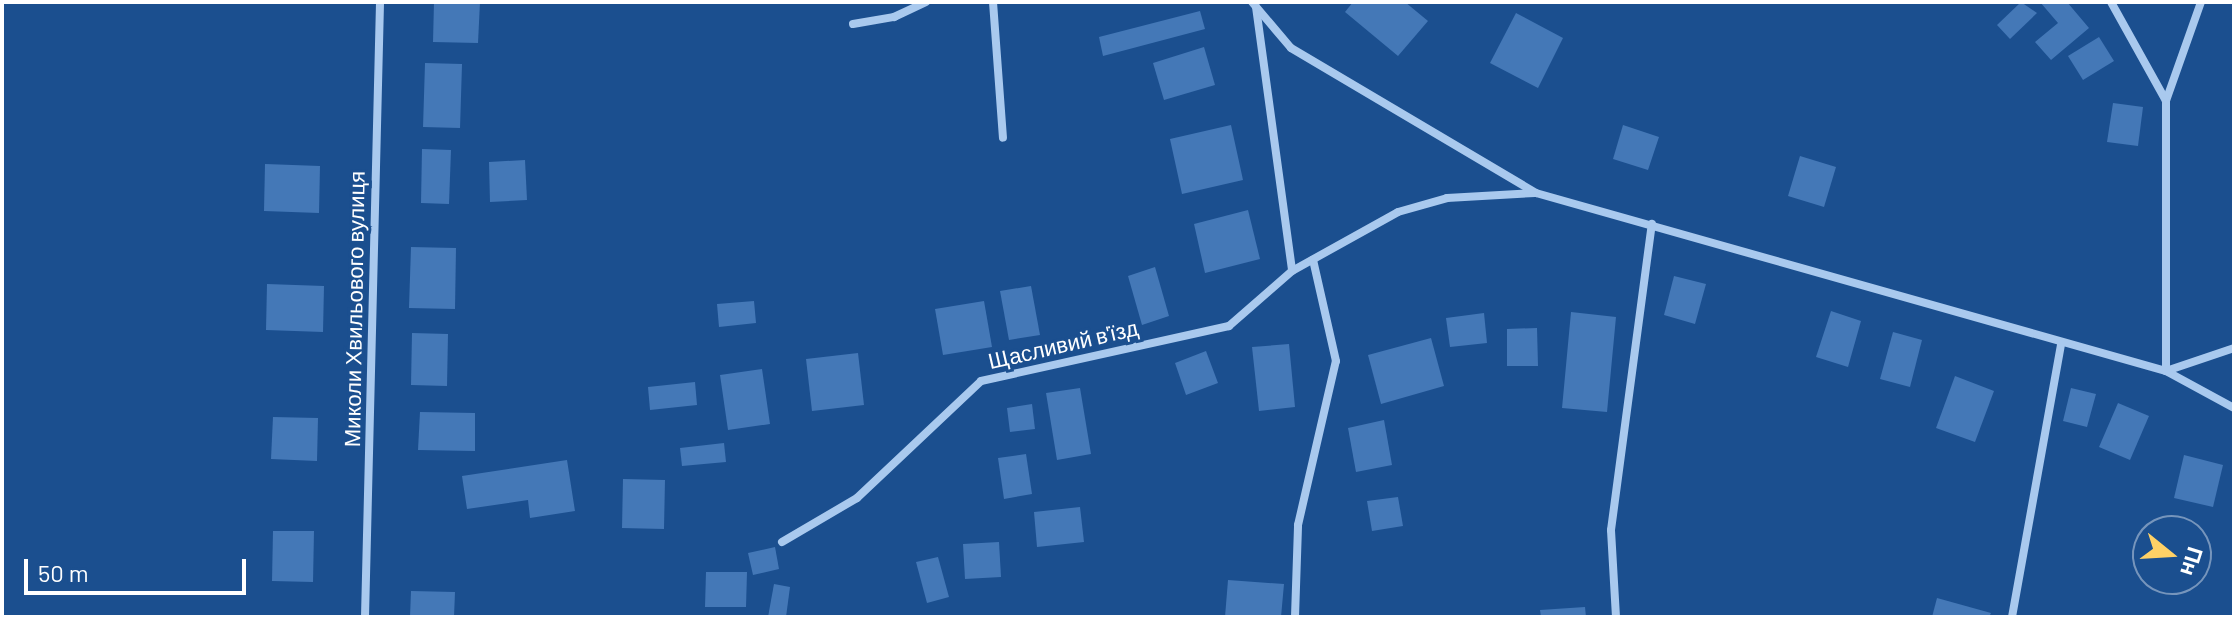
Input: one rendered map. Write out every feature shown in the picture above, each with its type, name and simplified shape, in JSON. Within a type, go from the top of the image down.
[{"type":"street","name":"Миколи Хвильового вулиця","points":[[365,617],[380,2]]},
{"type":"street","points":[[853,24],[894,17],[926,2]]},
{"type":"street","points":[[993,2],[1003,138]]},
{"type":"street","points":[[2111,2],[2166,101]]},
{"type":"street","points":[[2166,371],[2166,101],[2201,2]]},
{"type":"street","points":[[1254,4],[1291,48],[1536,193],[2061,344],[2166,371],[2234,408]]},
{"type":"street","points":[[1254,4],[1292,271]]},
{"type":"street","name":"Щасливий в'їзд","points":[[782,542],[857,498],[981,381],[1229,326],[1292,271],[1398,212],[1447,198],[1536,193]]},
{"type":"street","points":[[1616,617],[1611,530],[1652,224]]},
{"type":"street","points":[[1295,617],[1298,525],[1336,361],[1313,260]]},
{"type":"street","points":[[2012,617],[2061,344]]},
{"type":"street","points":[[2166,371],[2234,348]]},
{"type":"building","points":[[434,2],[480,2],[478,43],[433,42]]},
{"type":"building","points":[[1353,2],[1405,2],[1428,21],[1398,56],[1345,12]]},
{"type":"building","points":[[2021,2],[2037,13],[2010,39],[1997,25]]},
{"type":"building","points":[[2040,2],[2067,2],[2089,28],[2051,60],[2035,42],[2058,23]]},
{"type":"building","points":[[1200,11],[1205,29],[1103,56],[1099,37]]},
{"type":"building","points":[[1516,13],[1563,38],[1538,88],[1490,63]]},
{"type":"building","points":[[2099,37],[2114,61],[2083,80],[2068,56]]},
{"type":"building","points":[[1204,47],[1215,85],[1164,100],[1153,63]]},
{"type":"building","points":[[425,63],[462,64],[460,128],[423,127]]},
{"type":"building","points":[[2113,103],[2143,107],[2138,146],[2107,142]]},
{"type":"building","points":[[1231,125],[1243,180],[1182,194],[1170,139]]},
{"type":"building","points":[[1623,125],[1659,137],[1648,170],[1613,159]]},
{"type":"building","points":[[422,149],[451,150],[449,204],[421,203]]},
{"type":"building","points":[[1800,156],[1836,167],[1824,207],[1788,196]]},
{"type":"building","points":[[525,160],[527,200],[490,202],[489,162]]},
{"type":"building","points":[[265,164],[320,166],[319,213],[264,211]]},
{"type":"building","points":[[1248,210],[1260,259],[1205,273],[1194,224]]},
{"type":"building","points":[[411,247],[456,248],[455,309],[409,308]]},
{"type":"building","points":[[1155,267],[1169,316],[1142,325],[1128,276]]},
{"type":"building","points":[[1674,276],[1706,284],[1695,324],[1664,315]]},
{"type":"building","points":[[267,284],[324,286],[323,332],[266,330]]},
{"type":"building","points":[[1031,286],[1040,335],[1009,340],[1000,291]]},
{"type":"building","points":[[754,301],[756,323],[719,327],[717,304]]},
{"type":"building","points":[[984,301],[992,347],[943,355],[935,309]]},
{"type":"building","points":[[1831,311],[1861,321],[1848,367],[1816,357]]},
{"type":"building","points":[[1571,312],[1616,317],[1607,412],[1562,408]]},
{"type":"building","points":[[1484,313],[1487,343],[1450,347],[1446,318]]},
{"type":"building","points":[[1537,328],[1538,366],[1507,366],[1507,329]]},
{"type":"building","points":[[1893,332],[1922,340],[1910,387],[1880,379]]},
{"type":"building","points":[[412,333],[448,334],[447,386],[411,385]]},
{"type":"building","points":[[1431,338],[1444,386],[1381,404],[1368,355]]},
{"type":"building","points":[[1289,344],[1295,407],[1259,411],[1252,347]]},
{"type":"building","points":[[1206,351],[1218,383],[1186,395],[1175,363]]},
{"type":"building","points":[[858,353],[864,405],[812,411],[806,359]]},
{"type":"building","points":[[762,369],[770,424],[728,430],[720,375]]},
{"type":"building","points":[[1955,376],[1994,391],[1975,442],[1936,428]]},
{"type":"building","points":[[695,382],[697,405],[650,410],[648,387]]},
{"type":"building","points":[[1080,388],[1091,454],[1057,460],[1046,393]]},
{"type":"building","points":[[2071,388],[2096,394],[2087,427],[2063,421]]},
{"type":"building","points":[[2118,403],[2149,416],[2130,460],[2099,447]]},
{"type":"building","points":[[1032,404],[1035,429],[1010,432],[1007,408]]},
{"type":"building","points":[[420,412],[475,413],[475,451],[418,450]]},
{"type":"building","points":[[273,417],[318,418],[317,461],[271,459]]},
{"type":"building","points":[[1384,420],[1392,465],[1356,472],[1348,428]]},
{"type":"building","points":[[724,443],[726,462],[682,466],[680,448]]},
{"type":"building","points":[[1026,454],[1032,494],[1004,499],[998,458]]},
{"type":"building","points":[[2184,455],[2223,465],[2213,507],[2174,498]]},
{"type":"building","points":[[567,460],[575,511],[530,518],[528,500],[467,509],[462,476]]},
{"type":"building","points":[[623,479],[665,480],[664,529],[622,528]]},
{"type":"building","points":[[1398,497],[1403,526],[1372,531],[1367,501]]},
{"type":"building","points":[[1080,507],[1084,542],[1037,547],[1034,512]]},
{"type":"building","points":[[273,531],[314,531],[313,582],[272,581]]},
{"type":"building","points":[[999,542],[1001,577],[965,579],[963,544]]},
{"type":"building","points":[[775,547],[779,569],[753,575],[748,553]]},
{"type":"building","points":[[938,557],[949,597],[927,603],[916,562]]},
{"type":"building","points":[[706,572],[747,572],[746,607],[705,607]]},
{"type":"building","points":[[1228,580],[1284,584],[1281,617],[1225,617]]},
{"type":"building","points":[[774,584],[790,587],[786,617],[768,617]]},
{"type":"building","points":[[411,591],[455,592],[454,617],[410,617]]},
{"type":"building","points":[[1937,598],[1991,613],[1989,617],[1932,617]]},
{"type":"building","points":[[1585,607],[1586,617],[1541,617],[1540,610]]}]
